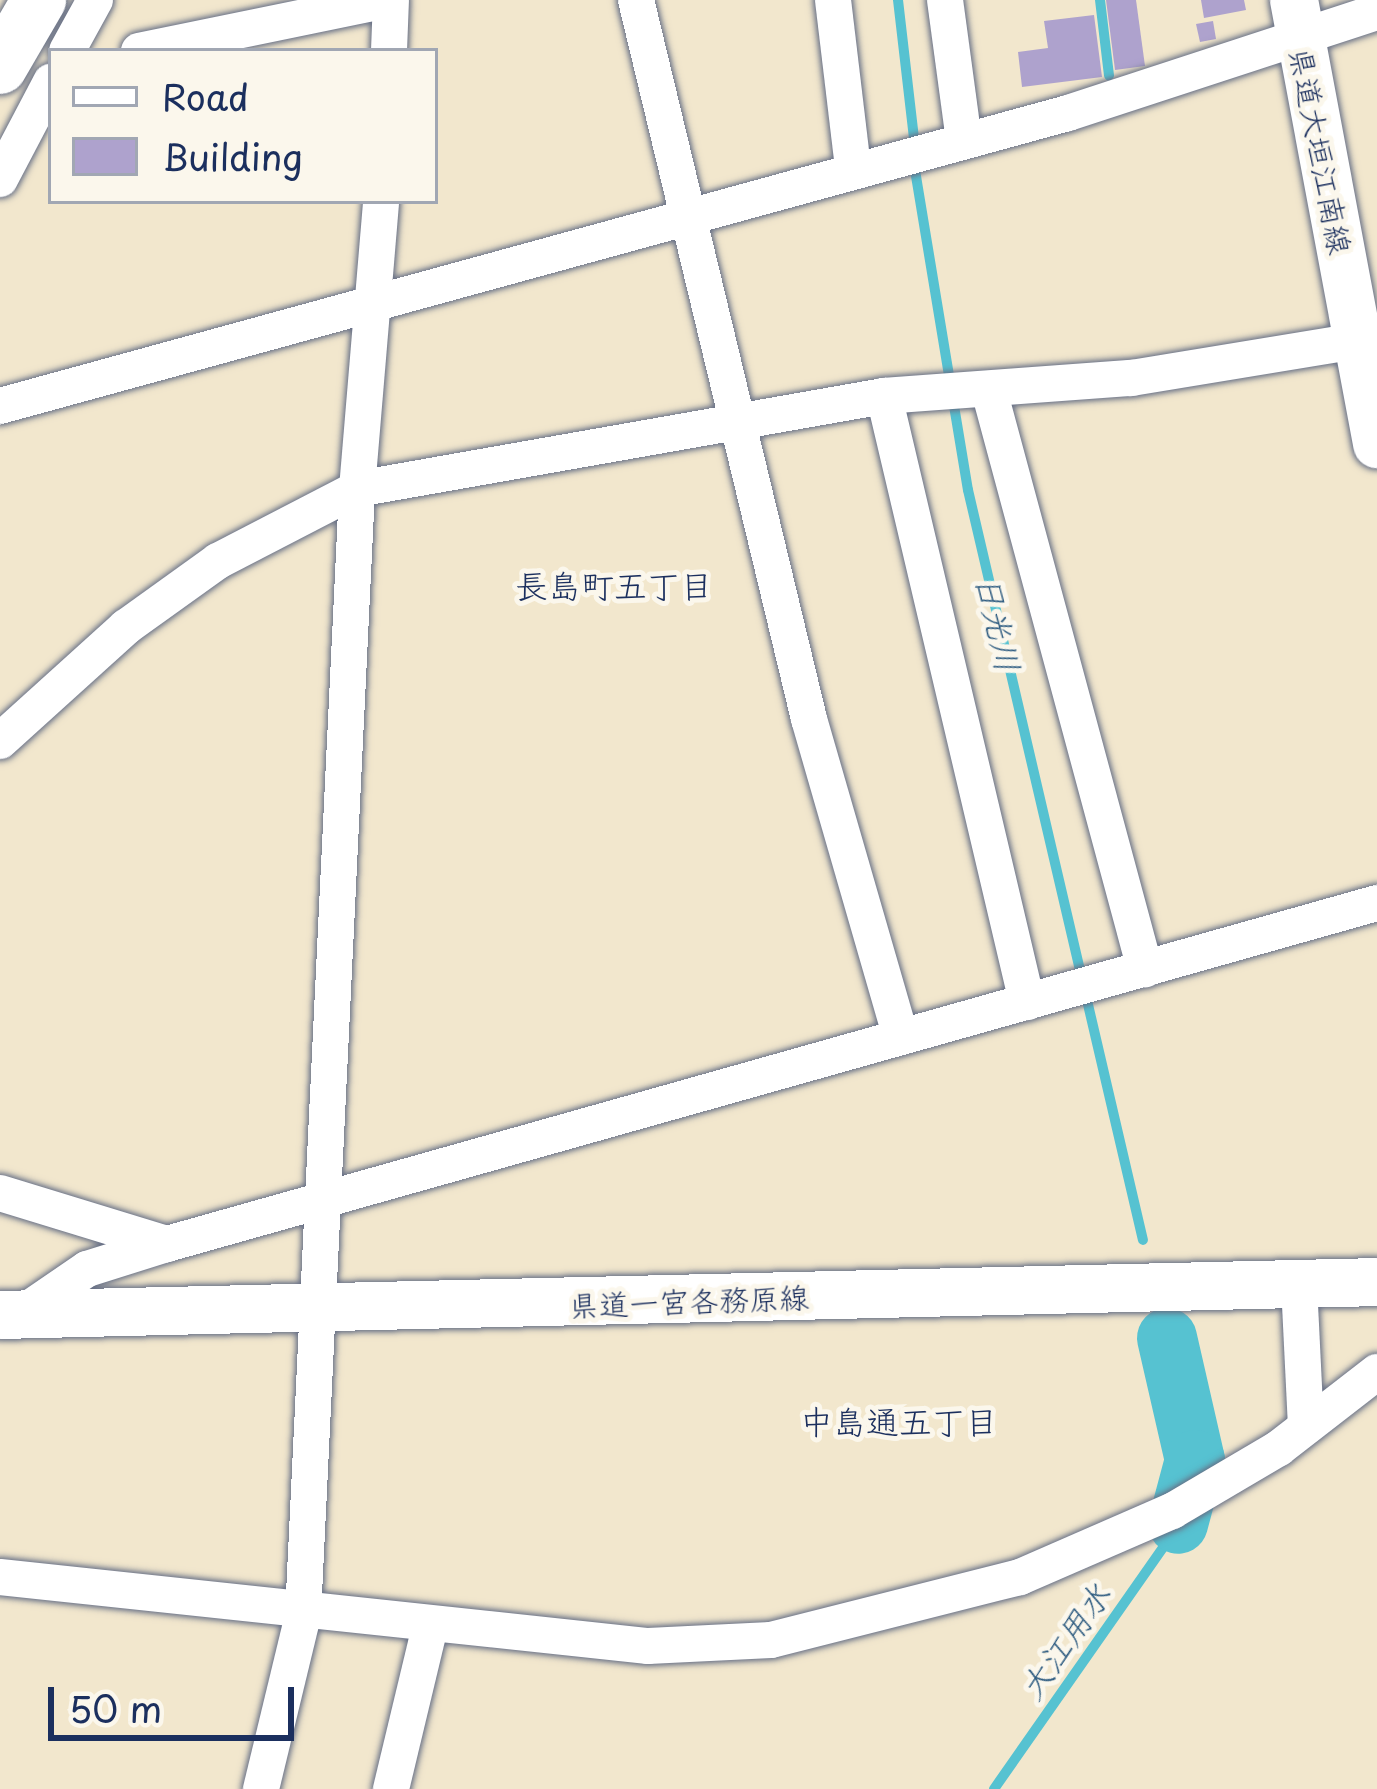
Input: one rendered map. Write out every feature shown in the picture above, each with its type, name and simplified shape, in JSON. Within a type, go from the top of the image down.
[{"type":"highway","points":[[0,67],[39,0]]},
{"type":"main road","name":"県道大垣江南線","points":[[1297,19],[1377,444]]},
{"type":"main road","name":"県道一宮各務原線","points":[[11,1315],[1377,1282]]},
{"type":"street","points":[[69,48],[95,0]]},
{"type":"street","points":[[154,48],[389,0],[388,48]]},
{"type":"street","points":[[636,0],[684,215],[809,719],[902,1037]]},
{"type":"street","points":[[833,0],[862,165]]},
{"type":"street","points":[[945,0],[959,141]]},
{"type":"street","points":[[0,406],[376,298],[959,141],[1297,19],[1377,11]]},
{"type":"street","points":[[0,179],[48,88]]},
{"type":"street","points":[[261,1789],[303,1615],[323,1311],[357,489],[381,204]]},
{"type":"street","points":[[0,741],[126,627],[218,561],[357,489],[884,396],[1357,341]]},
{"type":"street","points":[[958,391],[1145,969]]},
{"type":"street","points":[[884,396],[1027,1002]]},
{"type":"street","points":[[11,1315],[88,1269],[167,1244],[1377,903]]},
{"type":"street","points":[[0,1193],[167,1244]]},
{"type":"street","points":[[1299,1284],[1306,1426]]},
{"type":"street","points":[[0,1577],[303,1615],[648,1646],[771,1640],[1020,1577],[1209,1491],[1306,1426],[1369,1394]]},
{"type":"street","points":[[391,1789],[430,1626]]},
{"type":"building","points":[[1106,0],[1136,0],[1145,66],[1115,70]]},
{"type":"building","points":[[1201,0],[1244,0],[1246,10],[1204,18]]},
{"type":"building","points":[[1094,15],[1102,77],[1022,87],[1018,52],[1048,48],[1044,21]]},
{"type":"building","points":[[1213,21],[1216,39],[1200,42],[1196,24]]},
{"type":"waterway","name":"日光川","points":[[898,0],[915,146]]},
{"type":"waterway","points":[[1100,0],[1109,75]]},
{"type":"waterway","name":"日光川","points":[[914,164],[968,490],[1143,1240]]},
{"type":"waterway","name":"日光川","points":[[1167,1338],[1195,1460],[1178,1524]]},
{"type":"waterway","name":"大江用水","points":[[994,1789],[1181,1522]]},
{"type":"district","name":"長島町五丁目","points":[[614,585]]},
{"type":"district","name":"中島通五丁目","points":[[899,1421]]}]
